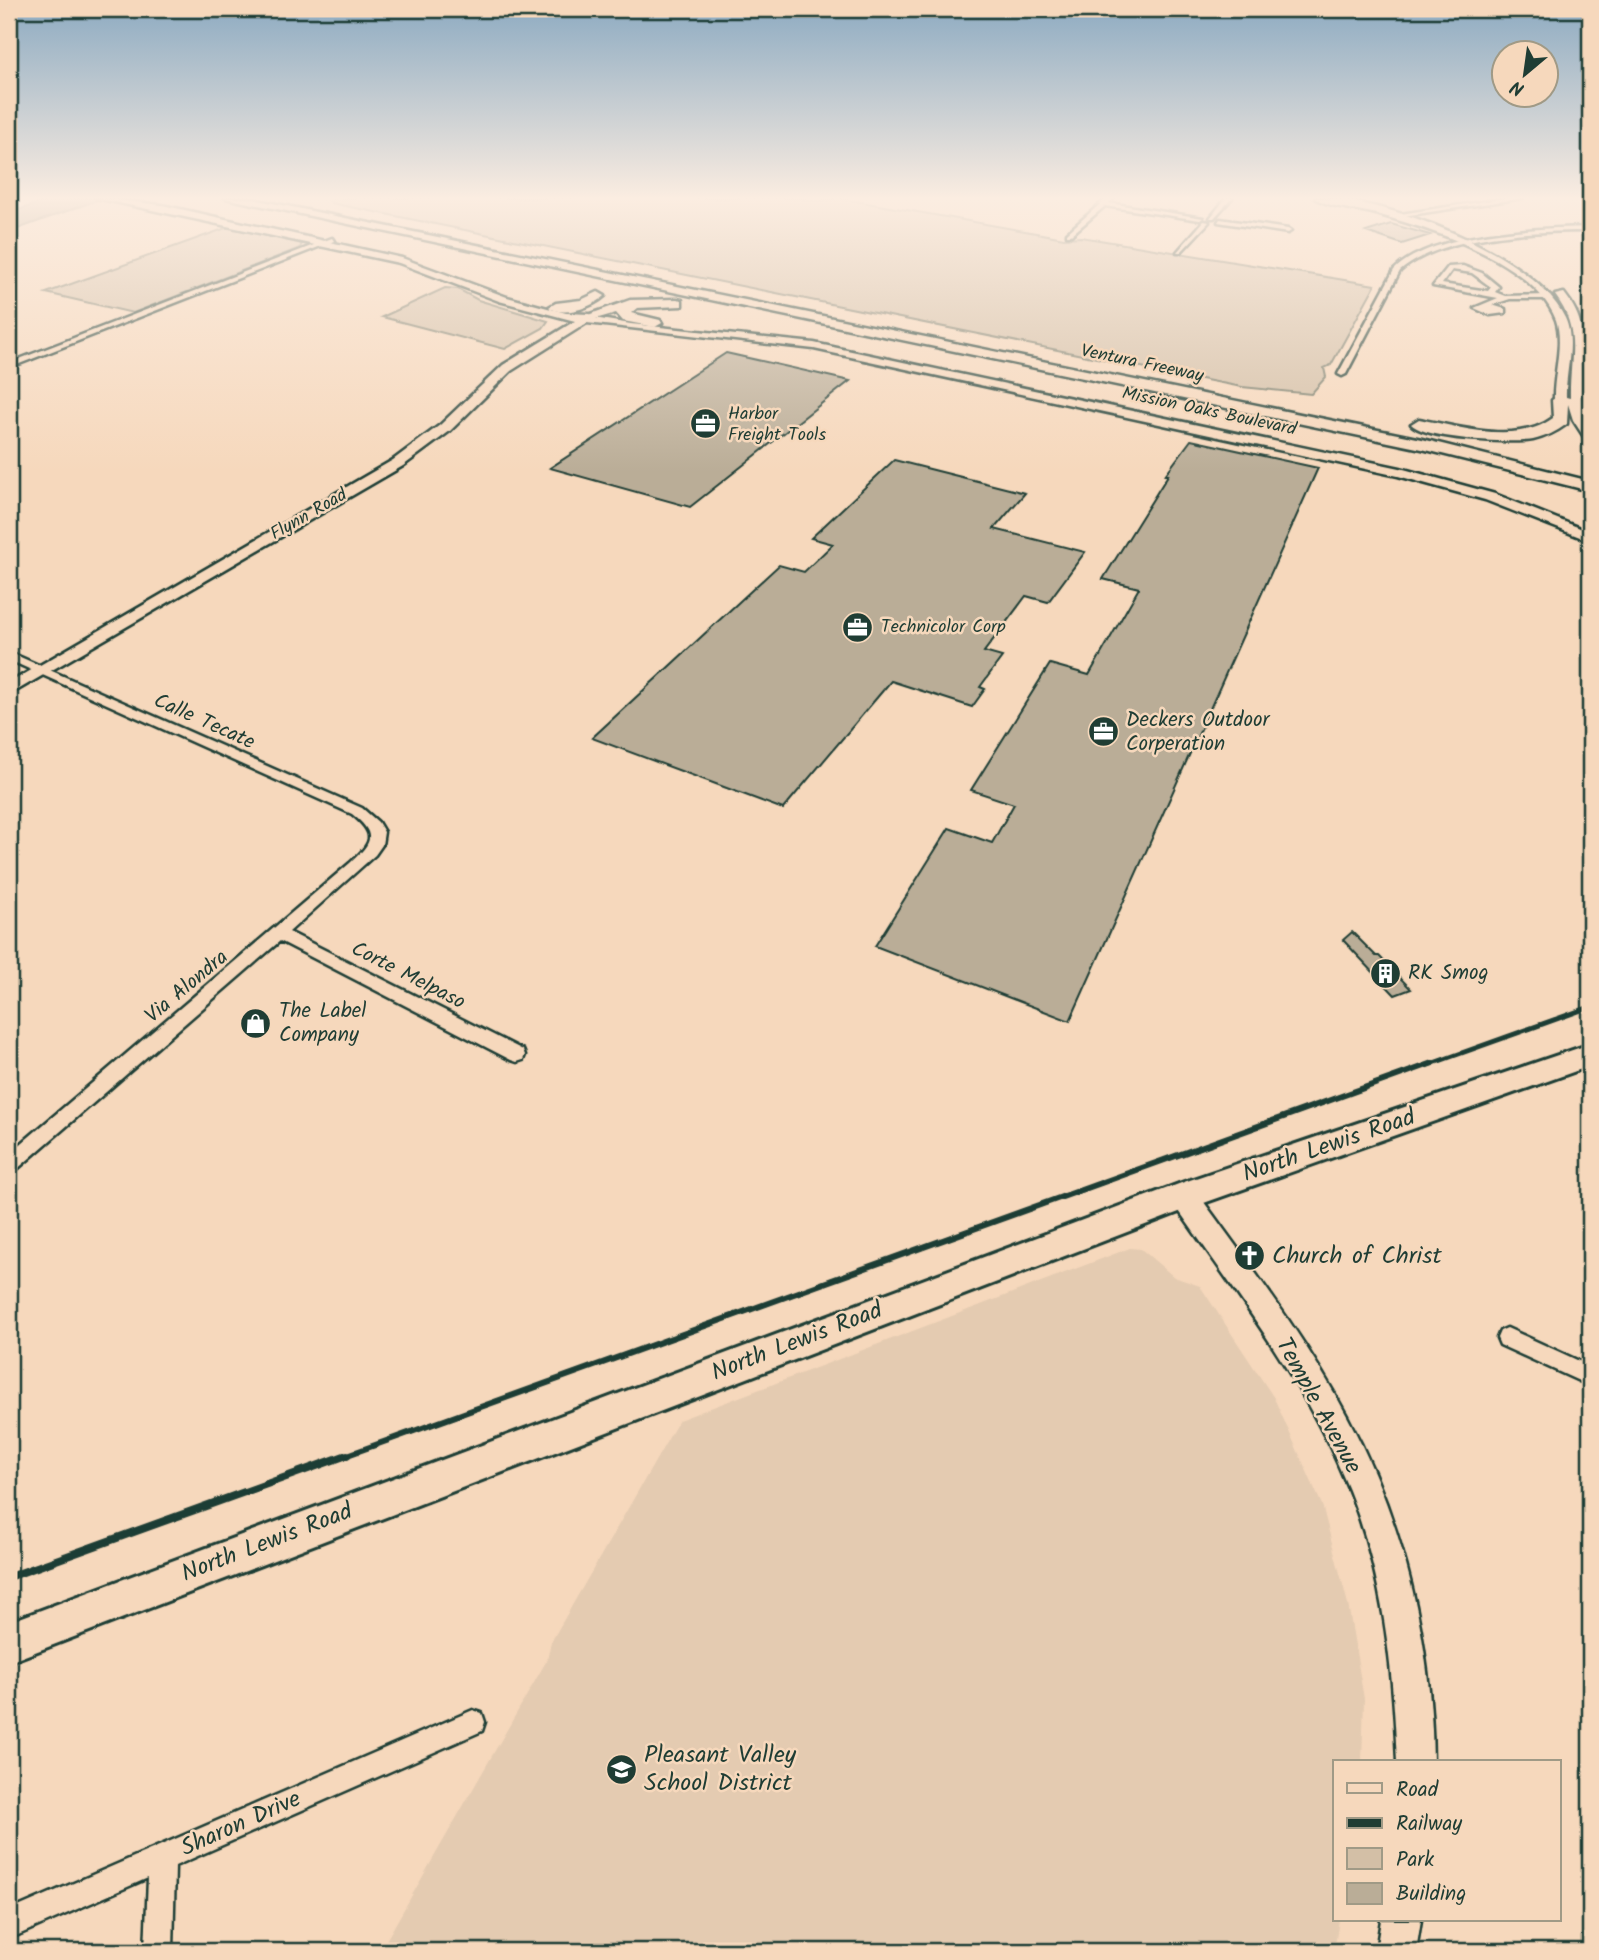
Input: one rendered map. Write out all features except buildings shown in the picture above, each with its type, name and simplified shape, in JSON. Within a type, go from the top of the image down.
[{"type":"highway","points":[[592,289],[598,296]]},
{"type":"highway","name":"Ventura Freeway","points":[[677,289],[1422,444],[1590,486]]},
{"type":"highway","name":"Ventura Freeway","points":[[726,289],[1442,436],[1590,473]]},
{"type":"highway","points":[[556,307],[584,304],[598,296]]},
{"type":"highway","points":[[587,318],[598,296]]},
{"type":"highway","points":[[587,318],[642,302],[673,302],[999,355]]},
{"type":"highway","points":[[642,302],[623,313],[628,318],[655,323]]},
{"type":"highway","points":[[1249,395],[1362,414]]},
{"type":"highway","points":[[1400,421],[1469,433],[1523,436],[1557,425],[1576,402]]},
{"type":"highway","points":[[1576,402],[1581,420],[1590,433]]},
{"type":"main road","name":"Mission Oaks Boulevard","points":[[480,289],[522,306],[587,318],[814,346]]},
{"type":"main road","name":"Mission Oaks Boulevard","points":[[508,289],[587,318],[765,333],[814,346],[1455,485],[1590,537]]},
{"type":"main road","points":[[1538,289],[1556,309],[1576,402]]},
{"type":"main road","points":[[1552,289],[1569,305],[1580,334],[1576,402]]},
{"type":"main road","name":"Flynn Road","points":[[9,690],[398,463],[445,428],[507,368],[587,318]]},
{"type":"main road","name":"North Lewis Road","points":[[9,1642],[1184,1196],[1590,1055]]},
{"type":"main road","name":"Temple Avenue","points":[[1184,1196],[1319,1397],[1353,1460],[1388,1558],[1404,1625],[1413,1702],[1415,1760]]},
{"type":"main road","points":[[1396,1951],[1401,1922]]},
{"type":"street","points":[[9,366],[204,289]]},
{"type":"street","points":[[1342,374],[1387,289]]},
{"type":"street","points":[[1459,289],[1490,293],[1503,298]]},
{"type":"street","points":[[1490,293],[1495,289]]},
{"type":"street","points":[[1481,305],[1503,298],[1547,297]]},
{"type":"street","name":"Calle Tecate","points":[[9,656],[357,811],[377,830]]},
{"type":"street","name":"Via Alondra","points":[[9,1166],[280,934],[372,851],[377,842],[377,830]]},
{"type":"street","name":"Corte Melpaso","points":[[280,934],[517,1055]]},
{"type":"street","points":[[1507,1338],[1590,1376]]},
{"type":"street","name":"Sharon Drive","points":[[9,1925],[472,1722]]},
{"type":"street","points":[[159,1951],[162,1858]]},
{"type":"shaded area","points":[[1130,1248],[1141,1249],[1174,1277],[1200,1286],[1274,1398],[1322,1505],[1348,1604],[1364,1699],[1362,1760],[1333,1760],[1333,1922],[1339,1922],[1334,1951],[380,1951],[547,1660],[551,1642],[679,1420]]},
{"type":"green space","points":[[56,289],[193,289],[133,313],[46,293]]},
{"type":"green space","points":[[442,289],[459,289],[478,300],[548,321],[543,328],[505,349],[382,317]]},
{"type":"green space","points":[[756,289],[1373,289],[1331,365],[1324,368],[1326,377],[1311,394],[1242,387]]},
{"type":"railway","points":[[1428,1065],[1590,1007]]},
{"type":"railway","points":[[342,1457],[1433,1063]]},
{"type":"railway","points":[[9,1577],[347,1455]]},
{"type":"place","name":"Harbor Freight Tools","points":[[705,424]]},
{"type":"place","name":"Technicolor Corp","points":[[858,627]]},
{"type":"place","name":"Deckers Outdoor Corperation","points":[[1103,732]]},
{"type":"place","name":"RK Smog","points":[[1385,973]]},
{"type":"place","name":"The Label Company","points":[[256,1023]]},
{"type":"place","name":"Church of Christ","points":[[1249,1256]]},
{"type":"place","name":"Pleasant Valley School District","points":[[621,1769]]}]
